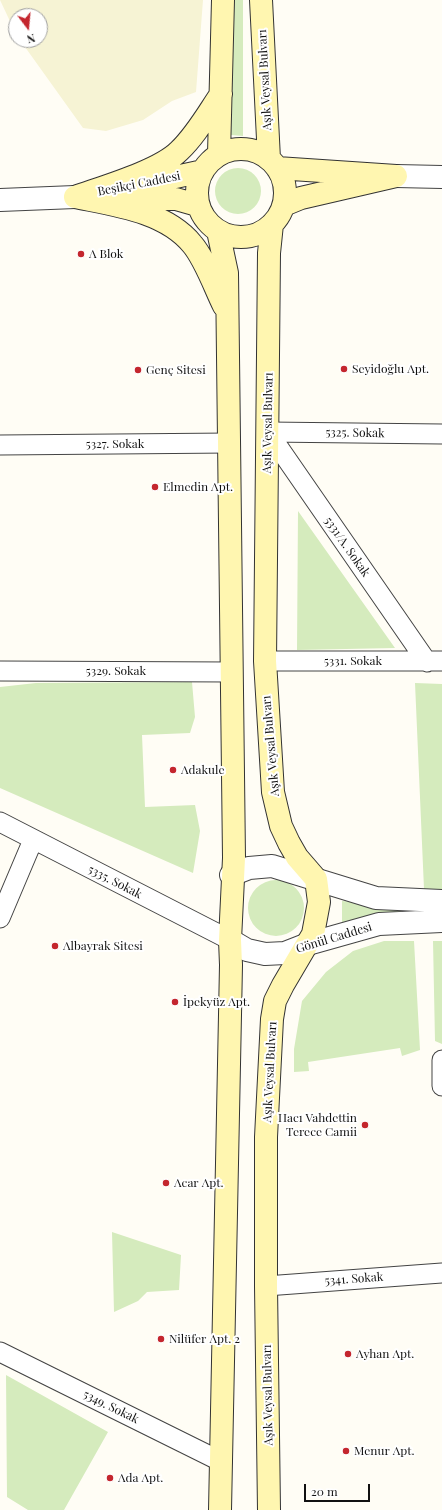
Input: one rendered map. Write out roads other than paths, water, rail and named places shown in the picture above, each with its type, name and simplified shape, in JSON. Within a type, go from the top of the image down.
[{"type":"main road","points":[[220,154],[223,0]]},
{"type":"main road","name":"Aşık Veysal Bulvarı","points":[[261,0],[273,164]]},
{"type":"main road","points":[[75,197],[149,170],[178,152],[201,124],[221,94]]},
{"type":"main road","name":"Aşık Veysal Bulvarı","points":[[234,149],[248,149],[262,154],[273,164],[282,176],[285,190],[284,205],[278,219],[268,229],[254,236],[240,238],[226,236],[213,229],[203,218],[197,205],[196,190],[199,176],[208,163],[220,154],[234,149]]},
{"type":"main road","points":[[273,164],[396,176]]},
{"type":"main road","name":"Beşikçi Caddesi","points":[[75,197],[168,180],[203,171]]},
{"type":"main road","points":[[284,205],[301,198],[396,176]]},
{"type":"main road","points":[[75,197],[133,210],[164,220],[192,244],[211,278],[228,316]]},
{"type":"main road","name":"Beşikçi Caddesi","points":[[75,197],[168,199],[197,205]]},
{"type":"main road","name":"Aşık Veysal Bulvarı","points":[[269,1510],[266,1137],[272,1019],[275,1001],[313,934],[319,902],[316,879],[297,857],[289,843],[281,826],[273,792],[265,661],[269,253],[272,224]]},
{"type":"main road","points":[[218,232],[227,273],[234,843],[231,875],[231,981],[220,1510]]},
{"type":"street","points":[[396,176],[442,177]]},
{"type":"street","name":"Beşikçi Caddesi","points":[[0,200],[75,197]]},
{"type":"street","name":"5325. Sokak","points":[[268,432],[442,434]]},
{"type":"street","name":"5331/A. Sokak","points":[[268,432],[434,661]]},
{"type":"street","name":"5327. Sokak","points":[[0,445],[230,443]]},
{"type":"street","name":"5331. Sokak","points":[[265,661],[434,661]]},
{"type":"street","name":"5329. Sokak","points":[[0,671],[231,672]]},
{"type":"street","name":"5335. Sokak","points":[[0,822],[230,940]]},
{"type":"street","points":[[0,918],[33,840]]},
{"type":"street","points":[[231,875],[249,868],[272,866],[376,898],[442,901]]},
{"type":"street","name":"Gönül Caddesi","points":[[230,940],[247,950],[265,954],[286,953],[308,944],[379,924],[442,921]]},
{"type":"street","points":[[442,1060],[442,1086]]},
{"type":"street","name":"5341. Sokak","points":[[266,1286],[442,1274]]},
{"type":"street","name":"5349. Sokak","points":[[0,1352],[222,1462]]},
{"type":"place","name":"A Blok","points":[[81,254]]},
{"type":"place","name":"Seyidoğlu Apt.","points":[[344,369]]},
{"type":"place","name":"Genç Sitesi","points":[[138,370]]},
{"type":"place","name":"Elmedin Apt.","points":[[155,487]]},
{"type":"place","name":"Adakule","points":[[173,770]]},
{"type":"place","name":"Albayrak Sitesi","points":[[55,946]]},
{"type":"place","name":"İpekyüz Apt.","points":[[175,1002]]},
{"type":"place","name":"Hacı Vahdettin Terece Camii","points":[[365,1125]]},
{"type":"place","name":"Acar Apt.","points":[[166,1183]]},
{"type":"place","name":"Nilüfer Apt. 2","points":[[161,1339]]},
{"type":"place","name":"Ayhan Apt.","points":[[348,1354]]},
{"type":"place","name":"Menur Apt.","points":[[346,1451]]},
{"type":"place","name":"Ada Apt.","points":[[110,1478]]}]
